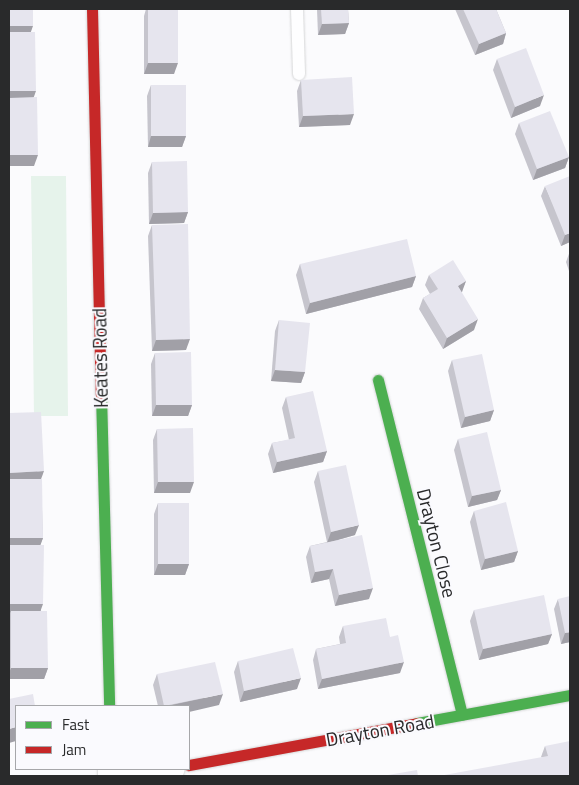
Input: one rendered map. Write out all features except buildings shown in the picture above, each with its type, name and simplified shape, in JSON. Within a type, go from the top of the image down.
[{"type":"street","name":"Keates Road","points":[[92,9],[109,705]]},
{"type":"street","name":"Drayton Close","points":[[378,380],[462,715]]},
{"type":"street","name":"Drayton Road","points":[[190,765],[570,695]]},
{"type":"street","points":[[130,776],[165,770]]},
{"type":"lane","points":[[297,9],[299,74]]},
{"type":"shaded area","points":[[31,176],[66,176],[68,416],[34,416]]},
{"type":"traffic: fast","points":[[378,380],[462,715]]},
{"type":"traffic: fast","points":[[101,394],[109,705]]},
{"type":"traffic: fast","points":[[417,723],[570,695]]},
{"type":"traffic: jam","points":[[92,9],[101,394]]},
{"type":"traffic: jam","points":[[190,765],[417,723]]}]
